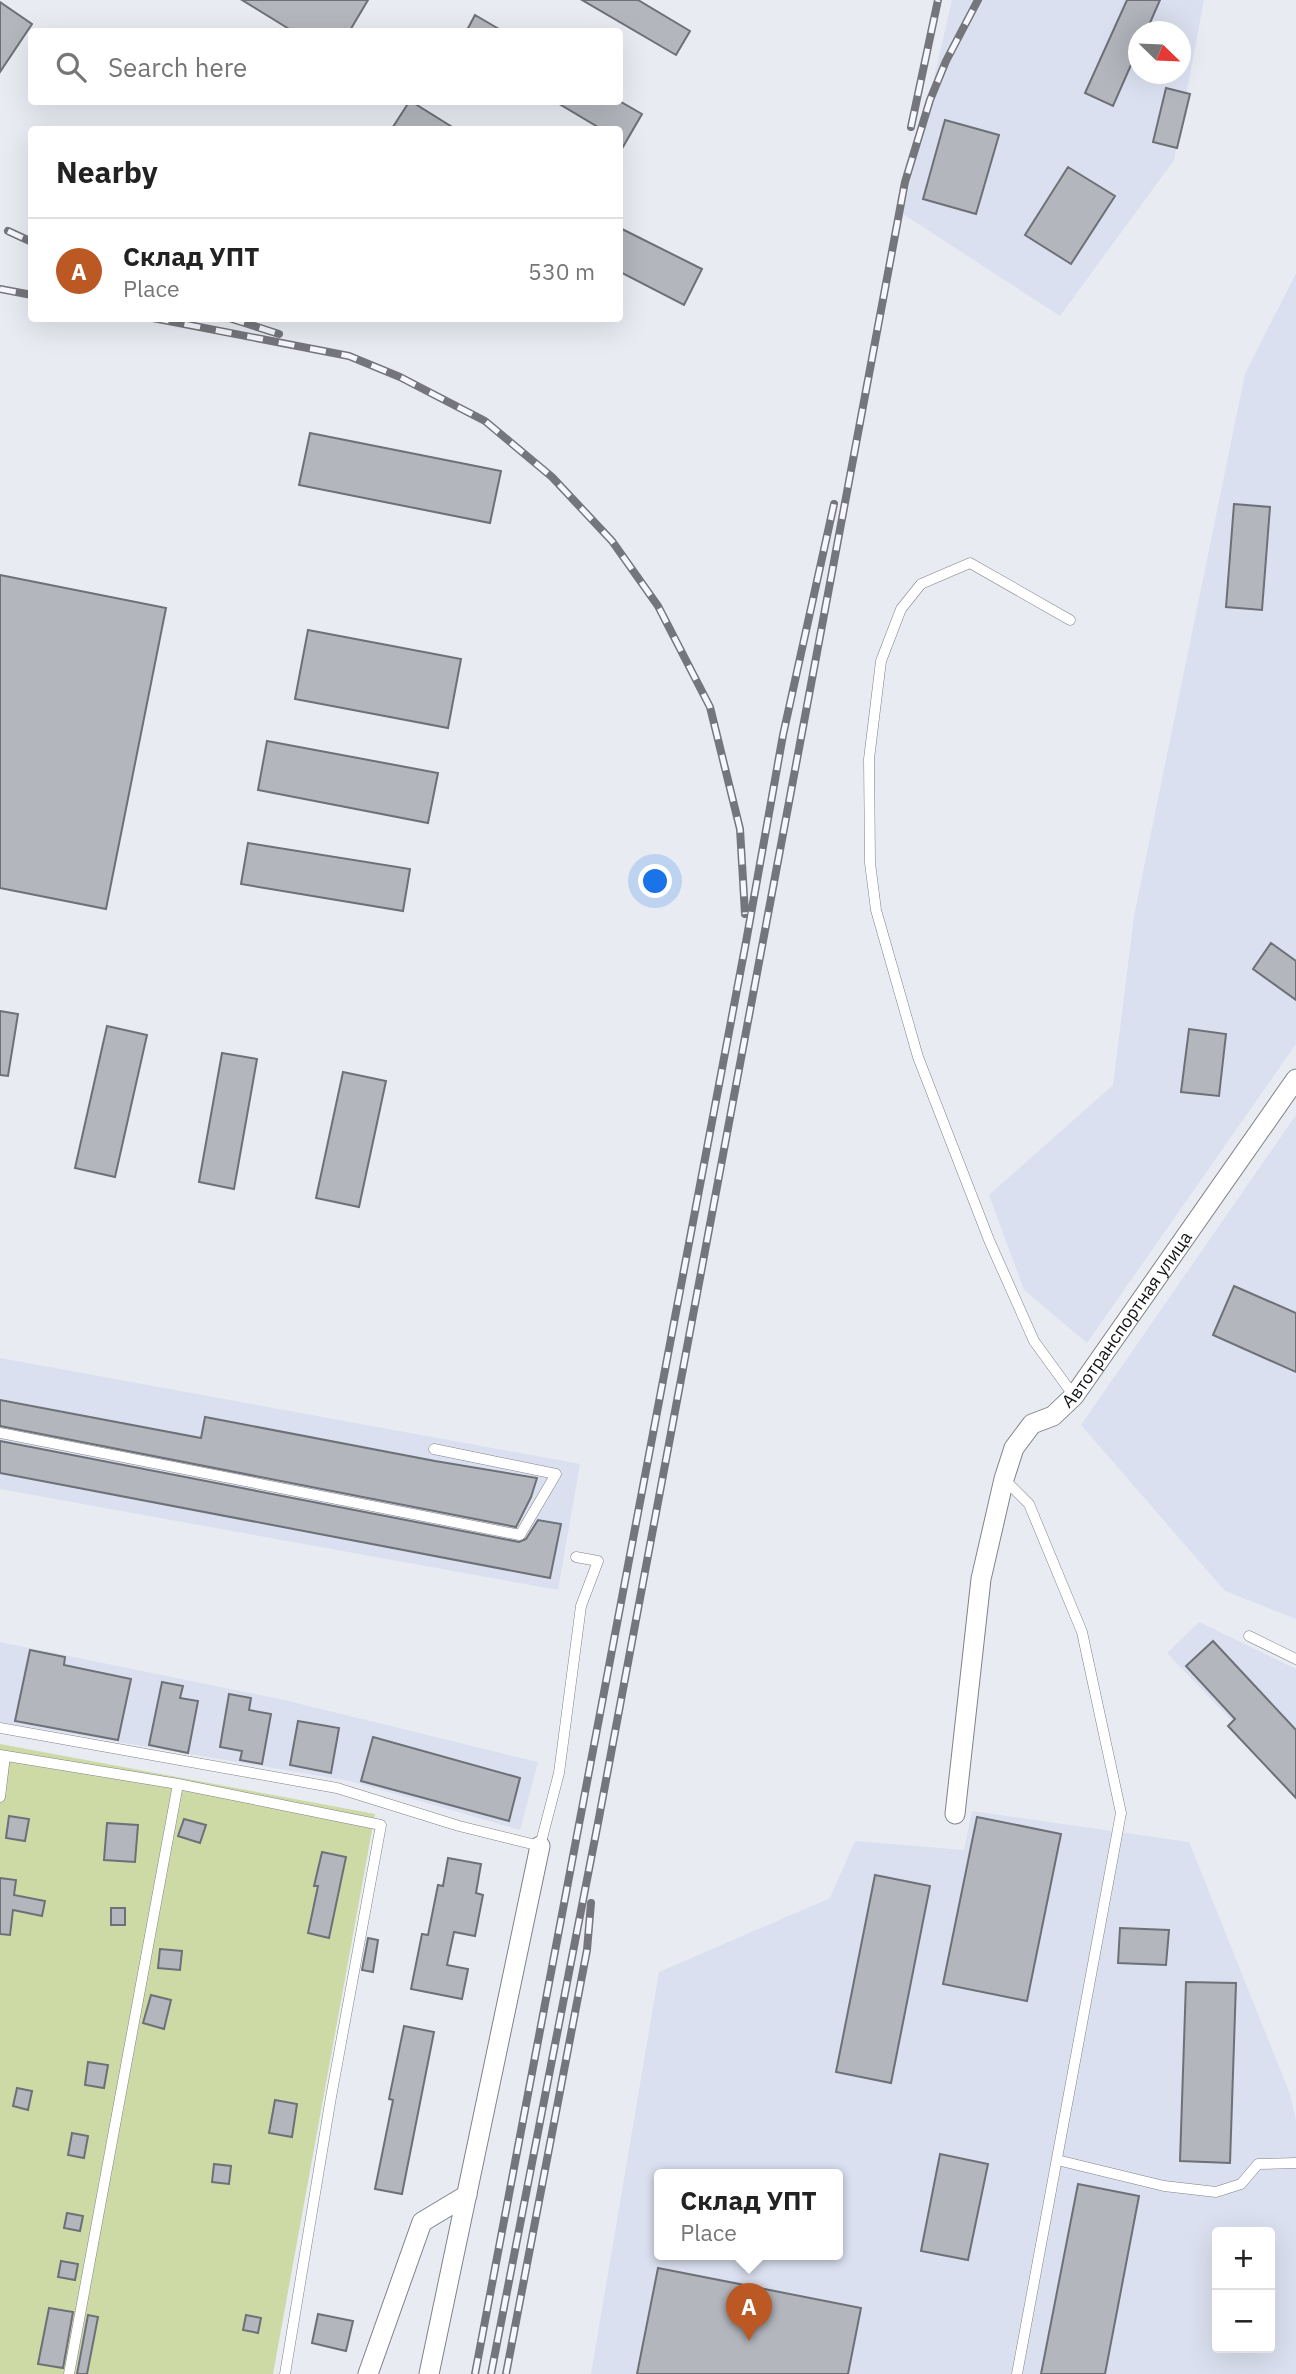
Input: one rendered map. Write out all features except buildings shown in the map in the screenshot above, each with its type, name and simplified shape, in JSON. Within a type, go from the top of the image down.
[{"type":"street","name":"Автотранспортная улица","points":[[955,1814],[981,1579],[1004,1479],[1014,1448],[1032,1424],[1053,1416],[1074,1396],[1296,1079]]},
{"type":"street","points":[[429,2374],[540,1846]]},
{"type":"street","points":[[368,2374],[422,2222],[467,2195]]},
{"type":"lane","points":[[1070,620],[970,563],[921,584],[901,609],[881,661],[869,759],[870,863],[876,910],[918,1057],[989,1240],[1034,1341],[1074,1396]]},
{"type":"lane","points":[[0,1433],[520,1535],[556,1474],[434,1449]]},
{"type":"lane","points":[[1004,1479],[1029,1504],[1082,1632],[1121,1812],[1017,2374]]},
{"type":"lane","points":[[0,1728],[337,1788],[459,1826],[540,1846],[559,1773],[581,1606],[598,1561],[576,1557]]},
{"type":"lane","points":[[1249,1636],[1296,1659]]},
{"type":"lane","points":[[0,1797],[3,1756],[178,1784],[381,1825],[331,2098],[285,2374]]},
{"type":"lane","points":[[69,2374],[178,1784]]},
{"type":"lane","points":[[1057,2160],[1164,2186],[1216,2192],[1241,2184],[1258,2164],[1296,2162]]},
{"type":"shaded area","points":[[952,0],[1204,0],[1191,69],[1191,21],[1128,21],[1128,84],[1188,84],[1174,160],[1060,316],[903,214]]},
{"type":"shaded area","points":[[1296,273],[1296,1044],[1087,1343],[1024,1290],[989,1195],[1113,1085],[1134,916],[1245,374]]},
{"type":"shaded area","points":[[1296,1115],[1296,1619],[1225,1591],[1081,1425]]},
{"type":"shaded area","points":[[0,1358],[580,1464],[558,1590],[0,1489]]},
{"type":"shaded area","points":[[1199,1622],[1296,1669],[1296,1788],[1167,1653]]},
{"type":"shaded area","points":[[0,1642],[284,1700],[538,1762],[520,1830],[350,1781],[0,1722]]},
{"type":"shaded area","points":[[972,1811],[1189,1842],[1290,2094],[1296,2121],[1296,2374],[591,2374],[659,1972],[830,1898],[855,1841],[964,1850]]},
{"type":"green space","points":[[0,1744],[375,1814],[273,2374],[0,2374]]},
{"type":"railway","points":[[911,127],[938,0]]},
{"type":"railway","points":[[491,2374],[598,1823],[905,182],[930,100],[946,61],[978,0]]},
{"type":"railway","points":[[8,231],[28,240]]},
{"type":"railway","points":[[0,289],[28,294]]},
{"type":"railway","points":[[174,322],[349,356],[400,377],[485,421],[552,477],[612,541],[658,606],[710,707],[740,829],[745,914]]},
{"type":"railway","points":[[242,322],[279,334]]},
{"type":"railway","points":[[475,2374],[783,735],[834,504]]},
{"type":"railway","points":[[506,2374],[587,1950],[591,1903]]},
{"type":"place","name":"Склад УПТ","points":[[749,2341]]}]
